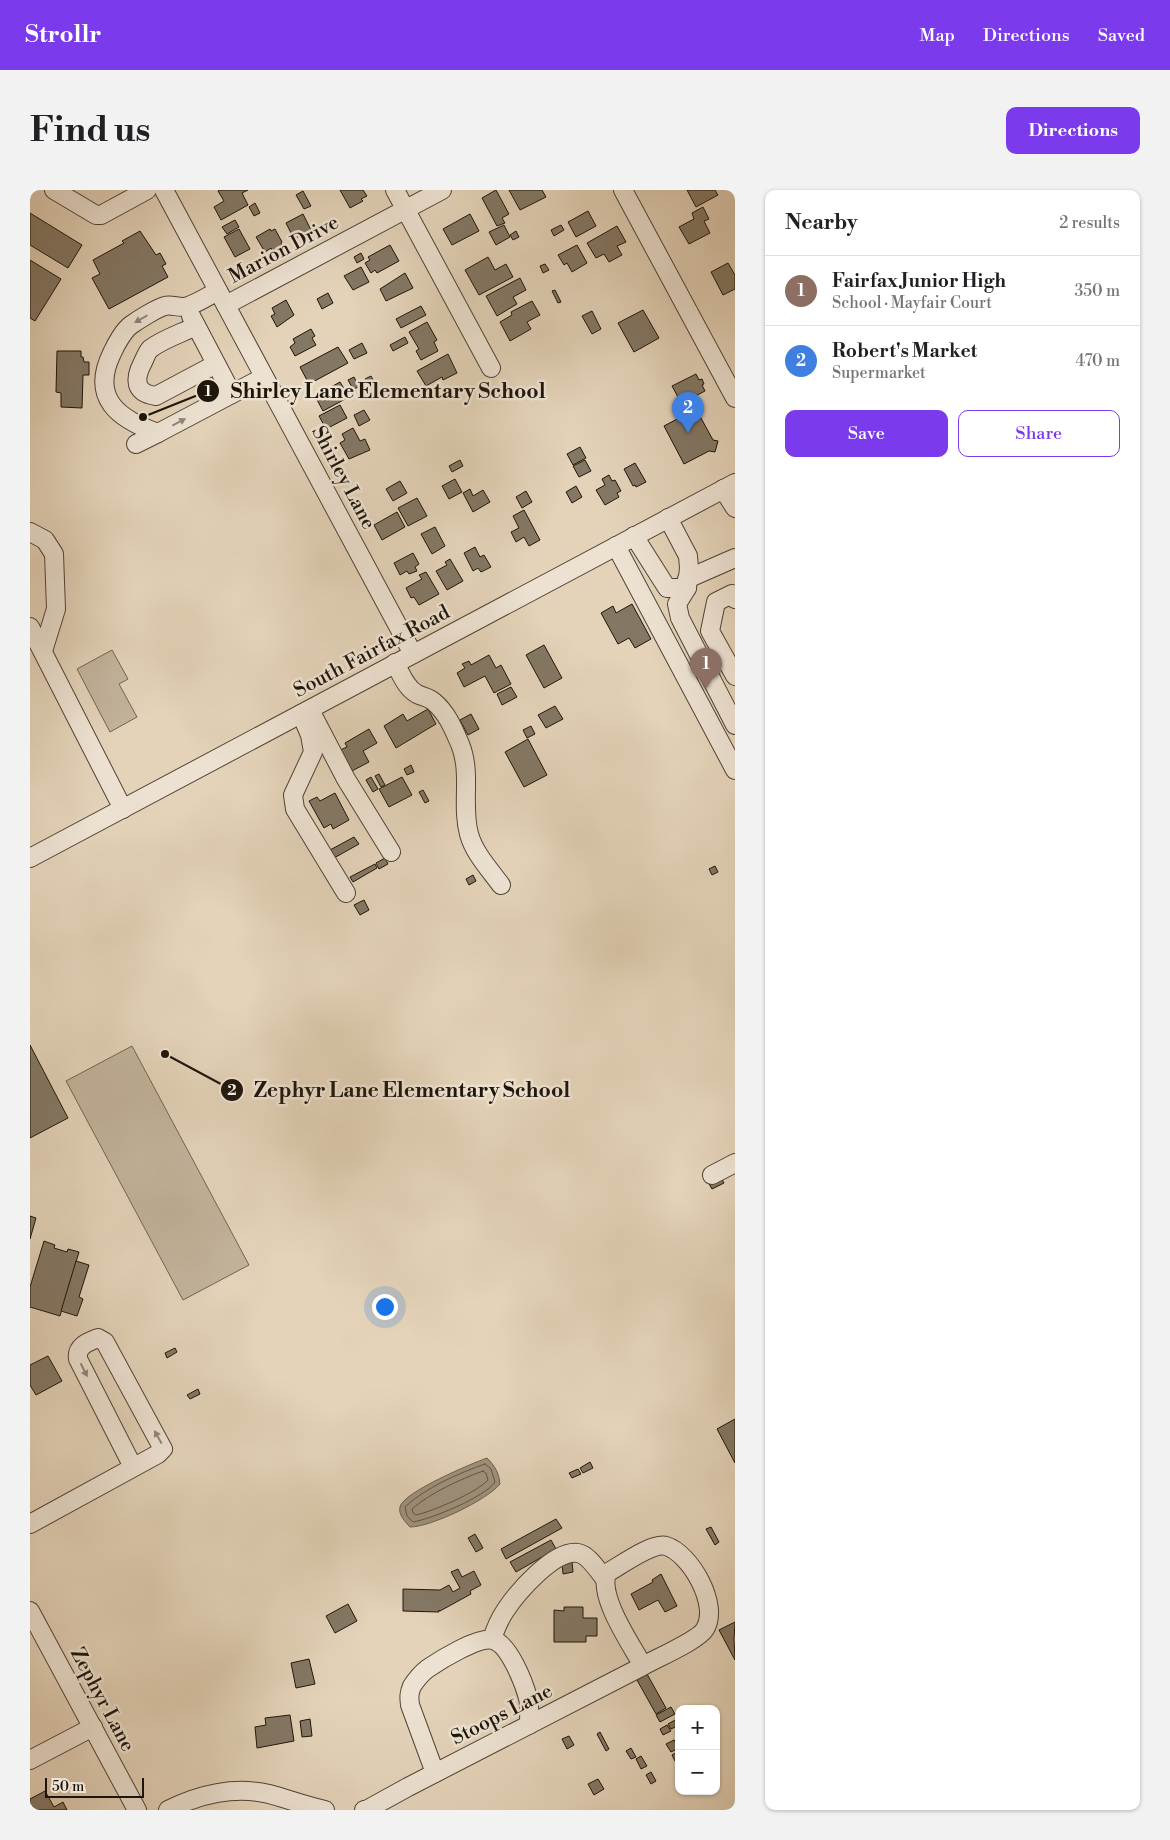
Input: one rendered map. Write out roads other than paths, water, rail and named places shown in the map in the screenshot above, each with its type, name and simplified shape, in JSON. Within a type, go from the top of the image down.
[{"type":"street","points":[[54,190],[76,197],[96,214],[101,215],[121,196],[147,190]]},
{"type":"street","name":"Shirley Lane","points":[[164,190],[412,654]]},
{"type":"street","points":[[395,190],[491,368]]},
{"type":"street","name":"Marion Drive","points":[[186,307],[222,298],[442,190]]},
{"type":"street","points":[[623,190],[735,398]]},
{"type":"street","points":[[158,433],[123,417],[113,406],[106,394],[103,383],[105,367],[114,349],[130,326],[164,306],[186,307],[232,394]]},
{"type":"street","points":[[196,326],[149,350],[138,372],[137,382],[140,389],[146,395],[156,396],[216,364]]},
{"type":"street","points":[[136,444],[264,377]]},
{"type":"street","points":[[729,486],[735,508]]},
{"type":"street","name":"South Fairfax Road","points":[[30,858],[729,486]]},
{"type":"street","points":[[668,518],[688,556],[687,583],[677,604],[680,618],[735,725]]},
{"type":"street","points":[[30,532],[45,540],[54,554],[56,609],[42,651]]},
{"type":"street","points":[[634,536],[667,588],[687,583],[735,558]]},
{"type":"street","points":[[616,546],[735,770]]},
{"type":"street","points":[[735,599],[732,594],[716,602],[710,631],[735,676]]},
{"type":"street","points":[[30,627],[123,809]]},
{"type":"street","points":[[706,669],[726,660]]},
{"type":"street","points":[[395,664],[411,690],[418,695],[430,699],[449,720],[461,746],[467,779],[467,823],[469,836],[501,885]]},
{"type":"street","points":[[305,711],[391,852]]},
{"type":"street","points":[[305,711],[313,752],[293,794],[295,809],[346,893]]},
{"type":"street","points":[[712,1175],[735,1162]]},
{"type":"street","points":[[30,1524],[134,1468],[162,1451],[162,1444],[106,1342],[98,1338],[80,1347],[78,1358],[134,1468]]},
{"type":"street","name":"Stoops Lane","points":[[364,1810],[659,1658],[700,1635],[706,1629],[709,1609],[708,1599],[701,1583],[690,1566],[679,1554],[665,1546],[653,1546],[607,1573],[605,1579]]},
{"type":"street","points":[[492,1639],[504,1612],[525,1585],[537,1573],[555,1560],[567,1554],[577,1553],[587,1558],[605,1579],[613,1612],[642,1666]]},
{"type":"street","name":"Zephyr Lane","points":[[30,1611],[137,1810]]},
{"type":"street","points":[[435,1773],[410,1704],[409,1694],[413,1684],[426,1670],[452,1654],[482,1639],[492,1639],[503,1646],[520,1677],[528,1698],[528,1725]]},
{"type":"street","points":[[30,1760],[93,1727]]},
{"type":"street","points":[[168,1810],[181,1803],[203,1796],[223,1792],[244,1791],[267,1794],[325,1810]]},
{"type":"water","points":[[487,1458],[496,1470],[500,1484],[493,1490],[458,1512],[431,1523],[410,1527],[404,1520],[400,1507],[413,1494],[439,1479]]},
{"type":"place","name":"Shirley Lane Elementary School","points":[[143,417]]},
{"type":"place","name":"Robert's Market","points":[[688,433]]},
{"type":"place","name":"Fairfax Junior High","points":[[706,689]]},
{"type":"place","name":"Zephyr Lane Elementary School","points":[[165,1054]]}]
